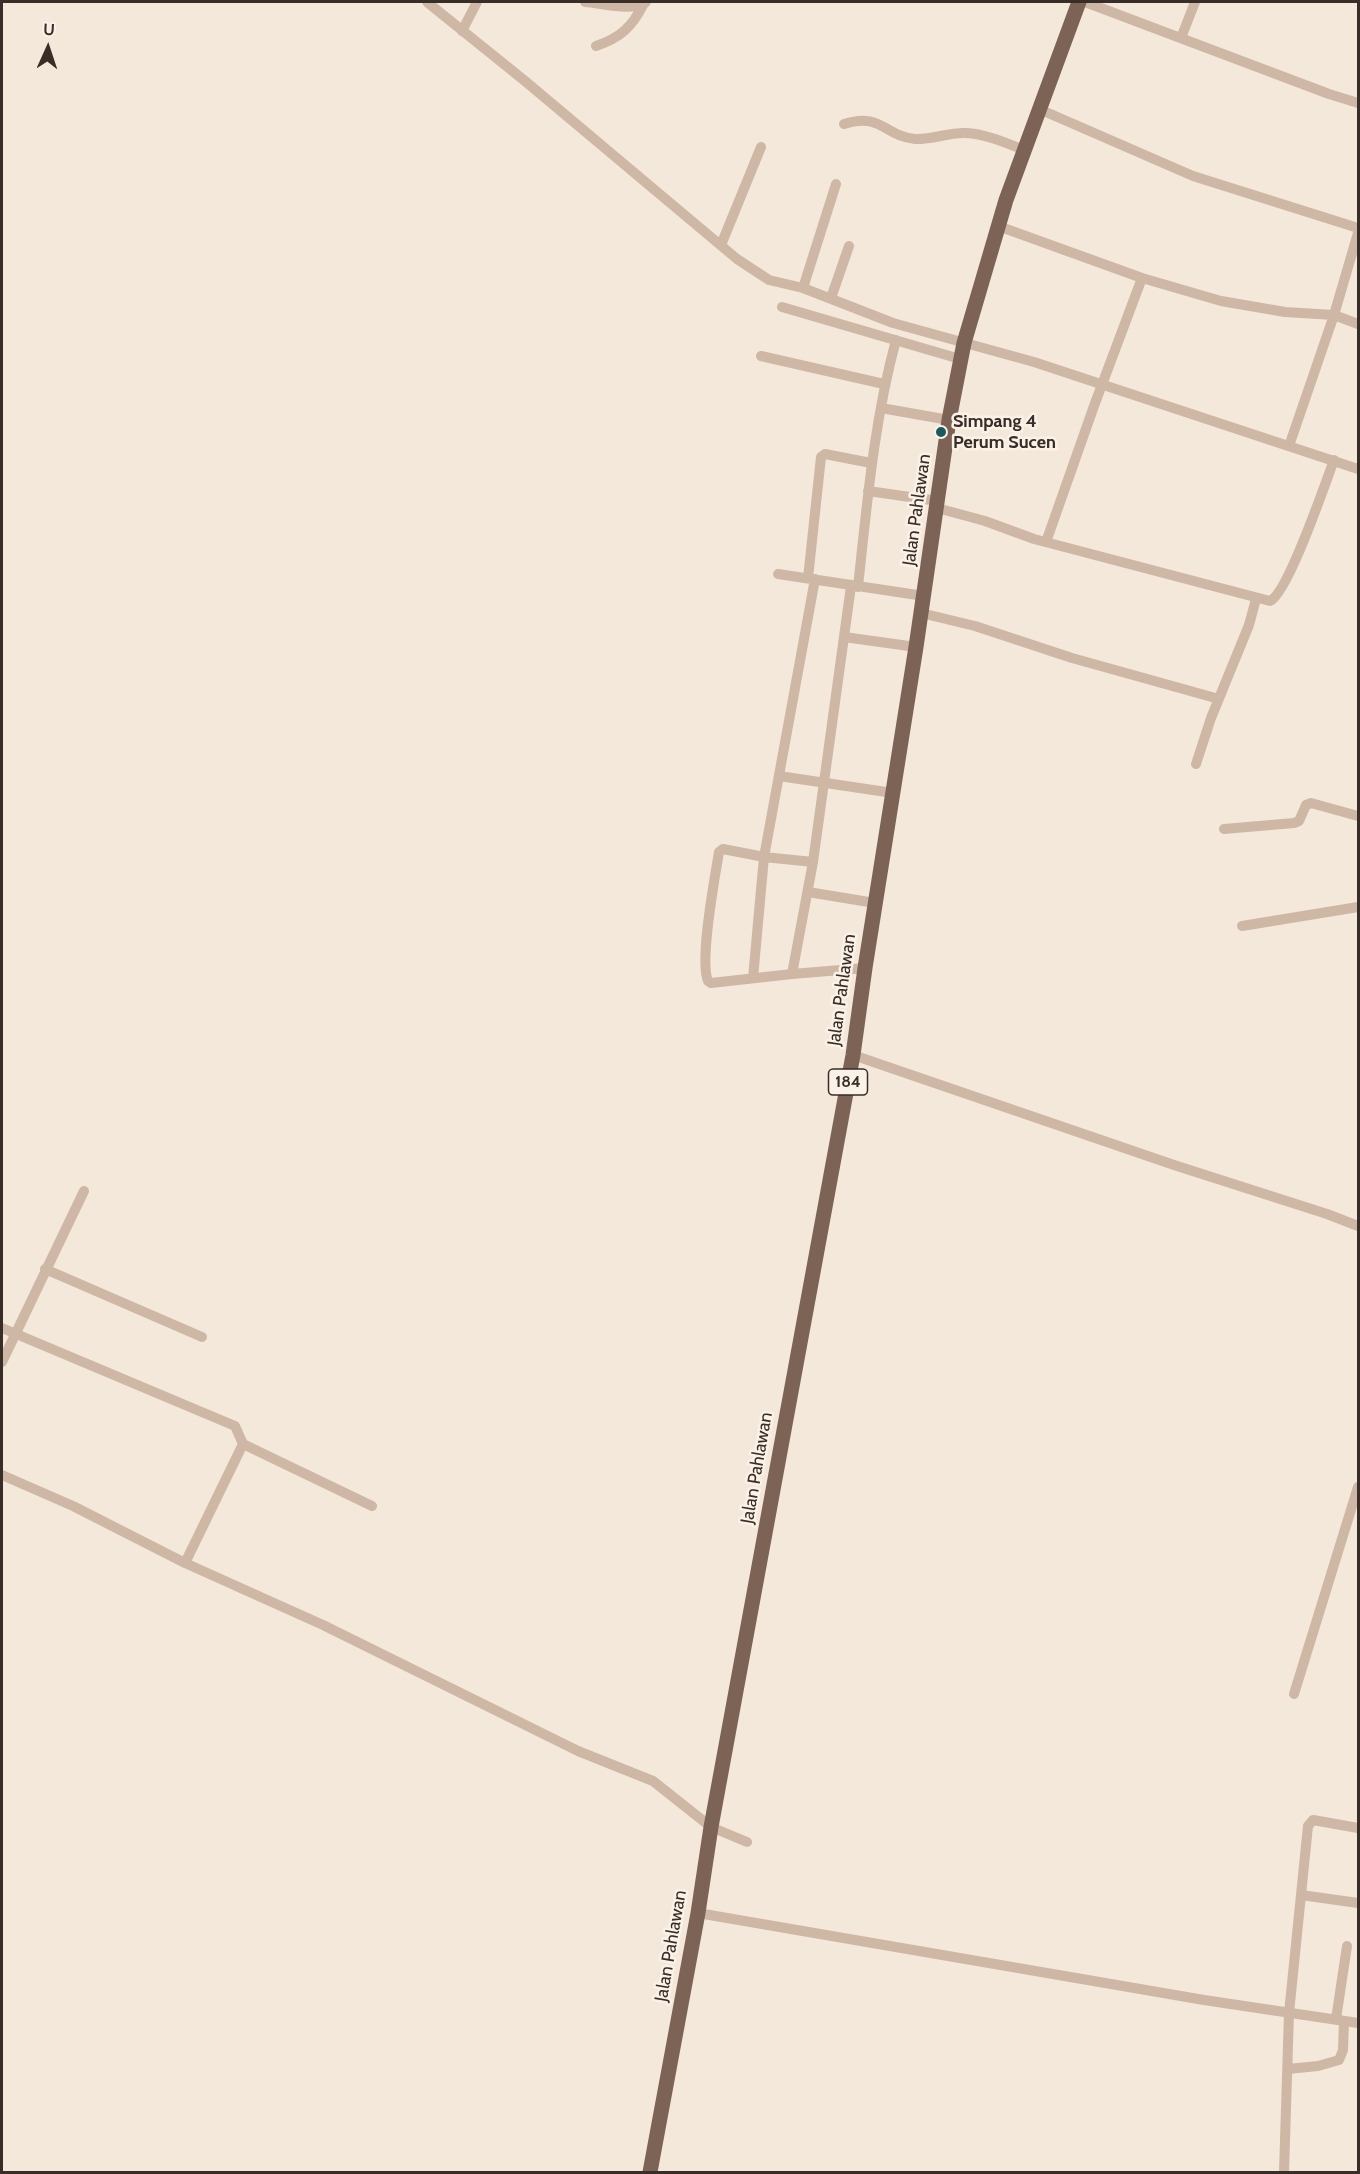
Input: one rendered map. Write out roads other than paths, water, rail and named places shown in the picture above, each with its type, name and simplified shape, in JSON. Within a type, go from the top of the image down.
[{"type":"main road","name":"Jalan Pahlawan","points":[[650,2172],[853,1055],[960,359],[998,226],[1079,2]]},
{"type":"street","points":[[427,2],[534,88],[744,265],[769,280],[803,288],[893,323],[1034,362],[1359,469]]},
{"type":"street","points":[[462,31],[477,2]]},
{"type":"street","points":[[585,2],[631,6],[645,3]]},
{"type":"street","points":[[1085,2],[1329,94],[1359,103]]},
{"type":"street","points":[[1181,38],[1195,2]]},
{"type":"street","points":[[596,46],[624,33],[645,3]]},
{"type":"street","points":[[1039,109],[1193,176],[1359,230],[1334,315],[1289,446]]},
{"type":"street","points":[[844,124],[860,119],[878,123],[902,136],[915,139],[965,133],[998,140],[1024,150]]},
{"type":"street","points":[[721,245],[761,147]]},
{"type":"street","points":[[803,288],[836,184]]},
{"type":"street","points":[[998,226],[1142,278],[1245,306],[1285,312],[1334,315],[1359,324]]},
{"type":"street","points":[[831,298],[849,246]]},
{"type":"street","points":[[1046,542],[1142,278]]},
{"type":"street","points":[[782,307],[960,359]]},
{"type":"street","points":[[792,974],[813,862],[871,463],[884,384],[896,340]]},
{"type":"street","points":[[761,356],[884,384]]},
{"type":"street","points":[[881,408],[949,420]]},
{"type":"street","points":[[753,978],[764,857],[812,579],[821,457],[825,454],[871,463]]},
{"type":"street","points":[[868,491],[938,504],[1046,542],[1269,601],[1274,599],[1294,561],[1334,460]]},
{"type":"street","points":[[778,574],[924,596]]},
{"type":"street","points":[[1196,765],[1219,699],[1249,625],[1256,599]]},
{"type":"street","points":[[921,613],[975,626],[1072,658],[1219,699]]},
{"type":"street","points":[[844,637],[916,647]]},
{"type":"street","points":[[779,776],[893,793]]},
{"type":"street","points":[[1224,829],[1294,823],[1299,821],[1306,805],[1311,803],[1359,816]]},
{"type":"street","points":[[813,862],[720,850],[708,935],[705,972],[708,981],[711,983],[865,968]]},
{"type":"street","points":[[808,892],[875,903]]},
{"type":"street","points":[[1242,926],[1359,907]]},
{"type":"street","points":[[853,1055],[1359,1226]]},
{"type":"street","points":[[2,1362],[84,1191]]},
{"type":"street","points":[[45,1269],[202,1337]]},
{"type":"street","points":[[2,1328],[235,1426],[243,1443],[372,1506]]},
{"type":"street","points":[[185,1563],[243,1443]]},
{"type":"street","points":[[2,1475],[73,1506],[185,1563],[323,1625],[578,1751],[653,1781],[711,1827],[747,1842]]},
{"type":"street","points":[[1294,1694],[1355,1510],[1359,1487]]},
{"type":"street","points":[[1284,2172],[1289,2013],[1308,1826],[1313,1820],[1359,1827]]},
{"type":"street","points":[[1301,1895],[1359,1903]]},
{"type":"street","points":[[698,1913],[1184,1997],[1359,2023]]},
{"type":"street","points":[[1288,2069],[1318,2066],[1339,2060],[1342,2050],[1340,2020],[1347,1946]]},
{"type":"place","name":"Simpang 4 Perum Sucen","points":[[941,432]]}]
